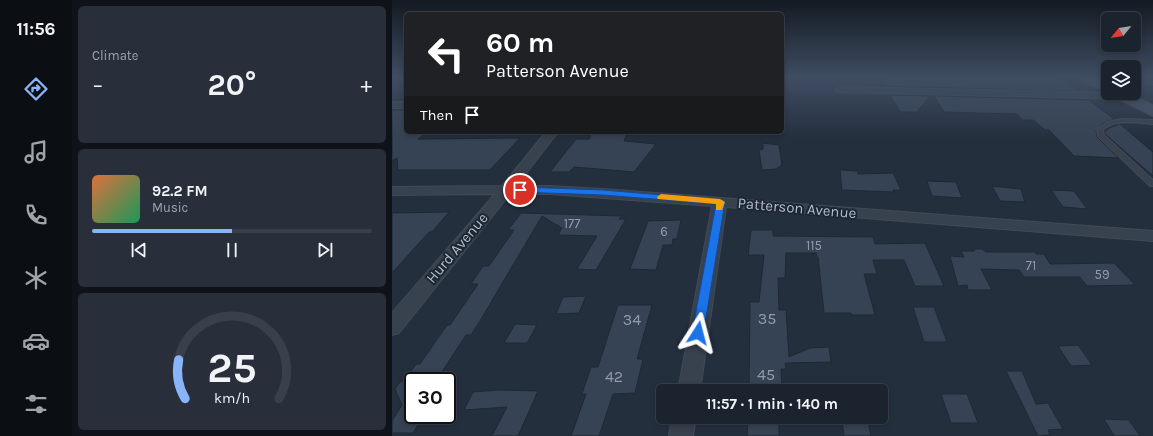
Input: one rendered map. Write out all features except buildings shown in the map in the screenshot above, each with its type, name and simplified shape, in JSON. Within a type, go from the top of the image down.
[{"type":"street","points":[[1137,100],[1153,111]]},
{"type":"street","points":[[392,105],[404,105]]},
{"type":"street","name":"Hurd Avenue","points":[[392,326],[506,190],[550,134]]},
{"type":"street","name":"Patterson Avenue","points":[[392,191],[550,190],[603,193],[1153,236]]},
{"type":"street","points":[[690,384],[720,202]]},
{"type":"street","points":[[681,436],[683,424]]},
{"type":"lane","points":[[1153,122],[1112,122],[1104,124],[1100,130],[1101,136],[1153,184]]},
{"type":"slow traffic","points":[[661,197],[720,202],[719,208]]},
{"type":"route","points":[[520,190],[603,193],[720,202],[698,333]]}]
